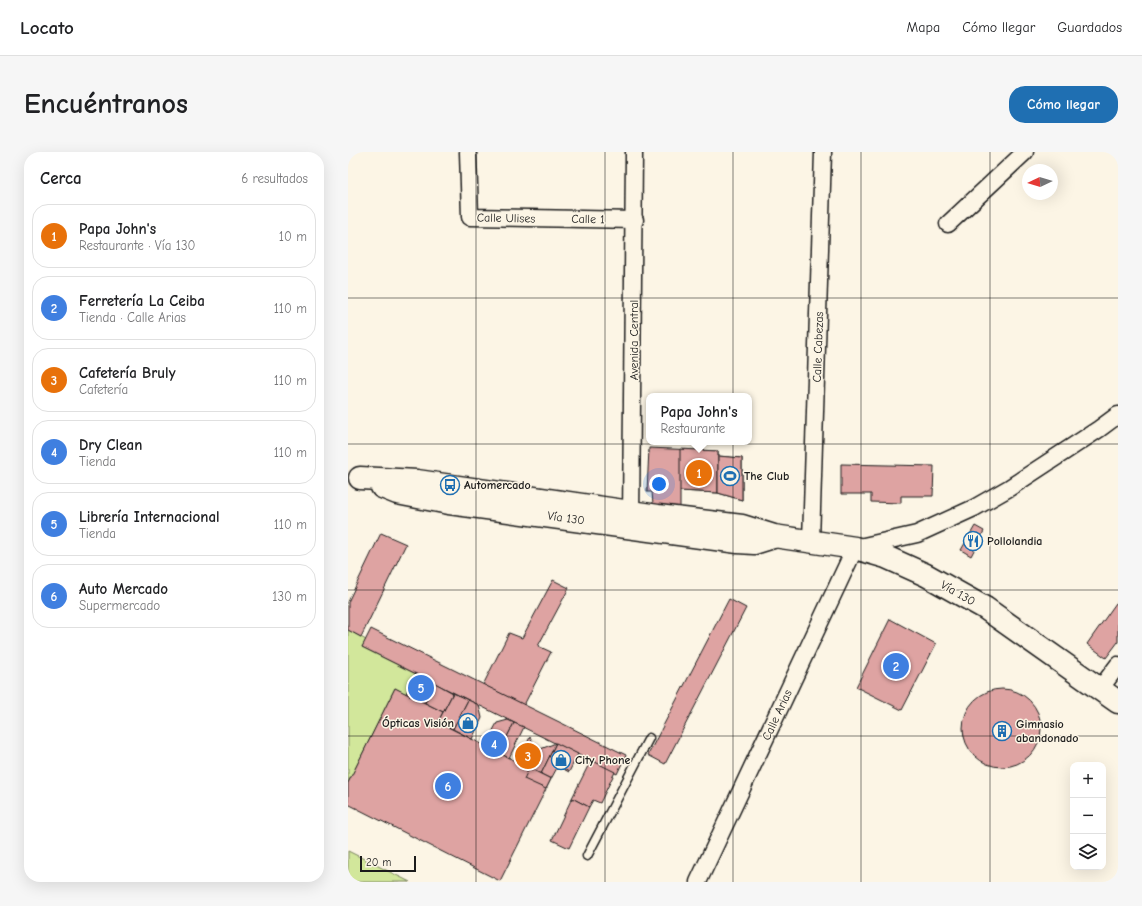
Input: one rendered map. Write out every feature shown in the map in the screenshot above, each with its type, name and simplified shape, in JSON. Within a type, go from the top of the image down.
[{"type":"main road","name":"Vía 130","points":[[354,477],[417,481],[632,519],[742,526],[774,536],[855,548],[886,557],[926,575],[984,608],[1118,702]]},
{"type":"street","name":"Calle Ulises","points":[[468,152],[470,217],[542,218]]},
{"type":"street","name":"Avenida Central","points":[[632,519],[634,152]]},
{"type":"street","name":"Calle Cabezas","points":[[811,541],[823,152]]},
{"type":"street","points":[[948,224],[1025,152]]},
{"type":"street","name":"Calle 1","points":[[542,218],[634,220]]},
{"type":"street","points":[[855,548],[917,534],[974,508],[1100,429],[1118,415]]},
{"type":"street","name":"Calle Arias","points":[[698,882],[855,548]]},
{"type":"street","points":[[1100,689],[1118,665]]},
{"type":"lane","points":[[587,856],[649,738]]},
{"type":"green space","points":[[348,630],[366,640],[362,647],[416,674],[406,694],[395,688],[348,783]]},
{"type":"green space","points":[[348,851],[410,882],[348,882]]},
{"type":"building","points":[[649,448],[718,451],[718,456],[742,458],[742,500],[718,493],[680,491],[680,507],[653,504],[652,492],[647,492]]},
{"type":"building","points":[[680,449],[718,451],[718,493],[680,491]]},
{"type":"building","name":"The Club","points":[[718,456],[742,458],[742,500],[718,493]]},
{"type":"building","points":[[841,464],[934,466],[933,496],[901,496],[901,503],[871,502],[871,494],[841,494]]},
{"type":"building","name":"Pollolandia","points":[[975,526],[984,531],[971,556],[961,550]]},
{"type":"building","points":[[381,533],[406,544],[361,637],[348,630],[348,602]]},
{"type":"building","points":[[553,580],[569,588],[538,646],[551,652],[524,705],[483,685],[509,633],[522,638]]},
{"type":"building","points":[[729,599],[746,608],[665,764],[648,755]]},
{"type":"building","points":[[1116,603],[1118,604],[1118,642],[1106,658],[1087,644]]},
{"type":"building","points":[[890,619],[936,644],[902,710],[856,687]]},
{"type":"building","points":[[371,629],[626,755],[617,774],[362,647]]},
{"type":"building","points":[[416,674],[435,683],[425,703],[406,694]]},
{"type":"building","points":[[435,683],[453,693],[443,712],[425,703]]},
{"type":"building","points":[[395,688],[443,712],[438,722],[551,779],[500,881],[348,804],[348,783]]},
{"type":"building","name":"Gimnasio abandonado","points":[[1002,689],[1017,692],[1024,696],[1034,706],[1038,713],[1041,728],[1038,743],[1034,750],[1024,760],[1017,764],[1002,767],[987,764],[980,760],[970,750],[966,743],[963,728],[966,713],[970,706],[980,696],[987,692]]},
{"type":"building","points":[[453,693],[468,700],[453,729],[438,722]]},
{"type":"building","name":"Ópticas Visión","points":[[468,700],[479,705],[482,718],[472,739],[453,729]]},
{"type":"building","points":[[508,720],[514,723],[504,743],[490,736],[497,723]]},
{"type":"building","points":[[514,723],[524,727],[509,758],[499,753]]},
{"type":"building","points":[[490,736],[504,743],[499,753],[485,746]]},
{"type":"building","points":[[530,737],[538,750],[529,768],[518,763]]},
{"type":"building","points":[[556,743],[541,774],[529,768],[538,750]]},
{"type":"building","name":"City Phone","points":[[556,743],[578,754],[569,772],[558,766],[551,779],[541,774]]},
{"type":"building","points":[[591,760],[615,772],[600,803],[593,800],[589,807],[572,798]]},
{"type":"building","points":[[529,768],[551,779],[546,789],[524,779]]},
{"type":"building","points":[[572,798],[589,807],[569,848],[552,840]]},
{"type":"place","name":"Papa John's","points":[[699,473]]},
{"type":"place","name":"The Club","points":[[730,476]]},
{"type":"place","name":"Automercado","points":[[450,485]]},
{"type":"place","name":"Pollolandia","points":[[973,541]]},
{"type":"place","name":"Ferretería La Ceiba","points":[[896,666]]},
{"type":"place","name":"Librería Internacional","points":[[421,688]]},
{"type":"place","name":"Ópticas Visión","points":[[468,723]]},
{"type":"place","name":"Gimnasio abandonado","points":[[1002,731]]},
{"type":"place","name":"Dry Clean","points":[[494,744]]},
{"type":"place","name":"Cafetería Bruly","points":[[528,756]]},
{"type":"place","name":"City Phone","points":[[561,760]]},
{"type":"place","name":"Auto Mercado","points":[[448,786]]}]
